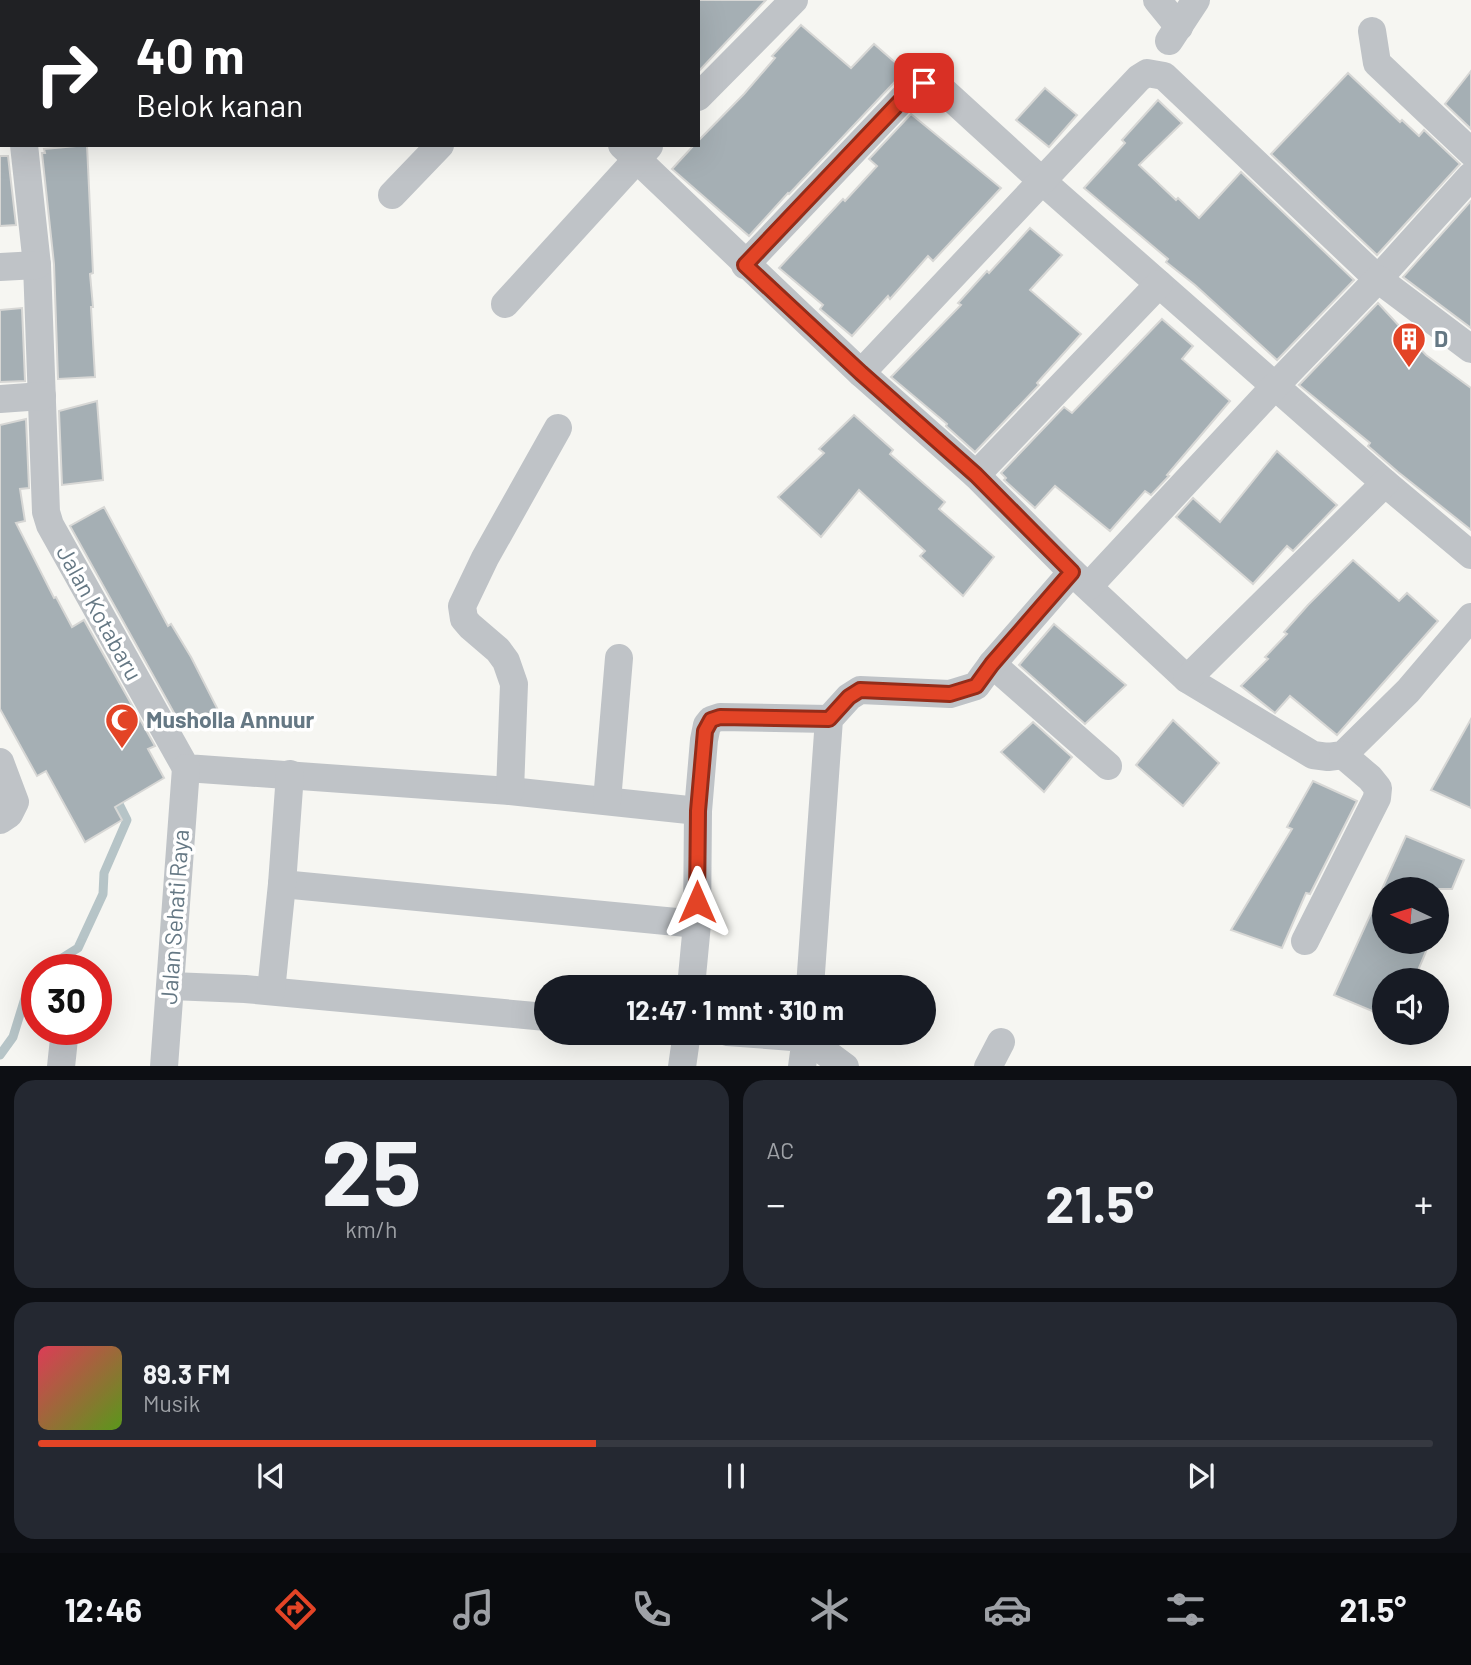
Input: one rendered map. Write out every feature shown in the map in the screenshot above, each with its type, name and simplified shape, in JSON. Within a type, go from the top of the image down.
[{"type":"street","points":[[700,95],[794,0]]},
{"type":"street","points":[[1157,0],[1164,49],[1164,76],[1378,279],[1471,349]]},
{"type":"street","points":[[861,373],[1164,49],[1196,0]]},
{"type":"street","points":[[1372,31],[1377,63],[1471,152]]},
{"type":"street","points":[[745,265],[920,84],[937,85],[1385,484],[1471,555]]},
{"type":"street","name":"Jalan Kotabaru","points":[[16,147],[37,265],[46,512],[50,525],[186,768]]},
{"type":"street","points":[[392,195],[438,147]]},
{"type":"street","points":[[505,304],[636,149],[745,265],[976,475],[1080,579],[1187,679],[1313,755],[1343,755],[1408,691],[1471,617]]},
{"type":"street","points":[[811,975],[829,719],[849,697],[860,690],[960,693],[976,686],[992,664],[1275,386],[1378,279],[1471,176]]},
{"type":"street","points":[[0,267],[37,265]]},
{"type":"street","points":[[976,475],[1159,284]]},
{"type":"street","points":[[0,399],[42,396]]},
{"type":"street","points":[[510,791],[514,684],[506,661],[498,650],[464,619],[462,607],[485,558],[558,428]]},
{"type":"street","points":[[1187,679],[1385,484]]},
{"type":"street","points":[[607,801],[619,658]]},
{"type":"street","points":[[992,664],[1108,766]]},
{"type":"street","points":[[692,975],[697,924],[698,811],[705,731],[711,720],[720,717],[829,719]]},
{"type":"street","points":[[1305,941],[1377,798],[1378,788],[1343,755]]},
{"type":"street","points":[[0,762],[11,788],[14,806],[9,814],[0,820]]},
{"type":"street","points":[[186,768],[510,791],[698,811]]},
{"type":"street","name":"Jalan Sehati Raya","points":[[164,1066],[186,768]]},
{"type":"street","points":[[271,991],[290,774]]},
{"type":"street","points":[[282,884],[697,924]]},
{"type":"street","points":[[171,986],[271,991],[534,1016]]},
{"type":"street","points":[[61,1066],[63,1045]]},
{"type":"street","points":[[682,1066],[685,1045]]},
{"type":"street","points":[[802,1066],[805,1045]]},
{"type":"street","points":[[819,1045],[845,1066]]},
{"type":"building","points":[[700,0],[766,0],[700,70]]},
{"type":"building","points":[[801,25],[851,68],[874,44],[905,71],[749,236],[672,169],[692,147],[700,147],[700,139],[744,94],[775,58],[772,56]]},
{"type":"building","points":[[1471,71],[1471,129],[1445,104]]},
{"type":"building","points":[[1348,73],[1400,122],[1402,120],[1419,136],[1424,130],[1460,164],[1377,255],[1271,154]]},
{"type":"building","points":[[1045,88],[1077,115],[1049,147],[1016,120]]},
{"type":"building","points":[[1158,100],[1182,123],[1139,165],[1176,200],[1178,198],[1199,218],[1241,172],[1354,280],[1277,360],[1166,262],[1168,259],[1084,188],[1125,143],[1122,140]]},
{"type":"building","points":[[911,114],[1001,188],[933,261],[928,256],[852,336],[820,309],[823,305],[779,268],[877,166],[869,159]]},
{"type":"building","points":[[87,147],[95,377],[58,379],[54,264],[42,153],[45,153],[44,149]]},
{"type":"building","points":[[0,156],[8,156],[16,225],[0,226]]},
{"type":"building","points":[[1471,201],[1471,328],[1403,277]]},
{"type":"building","points":[[1030,228],[1062,255],[1030,290],[1081,334],[1037,383],[1039,385],[975,452],[946,426],[947,424],[891,377],[961,305],[958,303],[987,271],[989,273]]},
{"type":"building","points":[[1378,303],[1426,355],[1471,388],[1471,530],[1398,472],[1368,446],[1370,443],[1299,385]]},
{"type":"building","points":[[22,308],[25,381],[0,382],[0,310]]},
{"type":"building","points":[[1162,319],[1193,346],[1182,359],[1230,401],[1167,475],[1169,476],[1151,495],[1145,491],[1110,531],[1055,486],[1035,508],[1004,480],[1006,478],[1001,473],[1064,407],[1072,413]]},
{"type":"building","points":[[97,401],[103,480],[62,485],[59,411]]},
{"type":"building","points":[[854,415],[893,450],[890,454],[945,502],[939,509],[994,557],[963,596],[920,556],[925,551],[859,490],[821,537],[778,497],[824,453],[819,449]]},
{"type":"building","points":[[26,419],[29,488],[20,489],[25,521],[16,523],[72,627],[84,620],[155,746],[148,749],[164,778],[115,807],[122,820],[85,842],[46,771],[37,776],[0,709],[0,425]]},
{"type":"building","points":[[1277,451],[1337,505],[1293,551],[1287,546],[1253,584],[1176,517],[1193,498],[1220,522]]},
{"type":"building","points":[[104,507],[168,626],[171,624],[191,657],[218,710],[183,729],[70,526]]},
{"type":"building","points":[[1353,560],[1399,601],[1407,593],[1438,621],[1337,735],[1290,696],[1275,713],[1241,686],[1268,659],[1265,657],[1287,634],[1284,632],[1308,605]]},
{"type":"building","points":[[1054,624],[1126,685],[1085,724],[1019,665]]},
{"type":"building","points":[[1471,719],[1471,808],[1431,790]]},
{"type":"building","points":[[1173,720],[1219,763],[1183,806],[1136,765]]},
{"type":"building","points":[[1033,722],[1072,757],[1044,792],[1001,752]]},
{"type":"building","points":[[1313,781],[1357,801],[1310,894],[1306,893],[1282,948],[1231,930],[1292,829],[1287,827]]},
{"type":"building","points":[[1406,836],[1464,860],[1452,889],[1449,889],[1449,877],[1387,877]]},
{"type":"building","points":[[1372,911],[1372,954],[1425,954],[1419,968],[1372,968],[1372,1011],[1334,995]]},
{"type":"waterway","points":[[68,954],[78,948],[103,894],[104,873],[127,820],[115,796]]},
{"type":"waterway","points":[[0,1055],[13,1037],[21,1011]]},
{"type":"place","name":"D","points":[[1409,369]]},
{"type":"place","name":"Musholla Annuur","points":[[122,750]]},
{"type":"route","points":[[697,902],[698,811],[705,731],[711,720],[720,717],[829,719],[849,697],[867,688],[950,694],[966,691],[976,686],[1072,572],[976,475],[745,265],[913,88],[924,83]]}]
